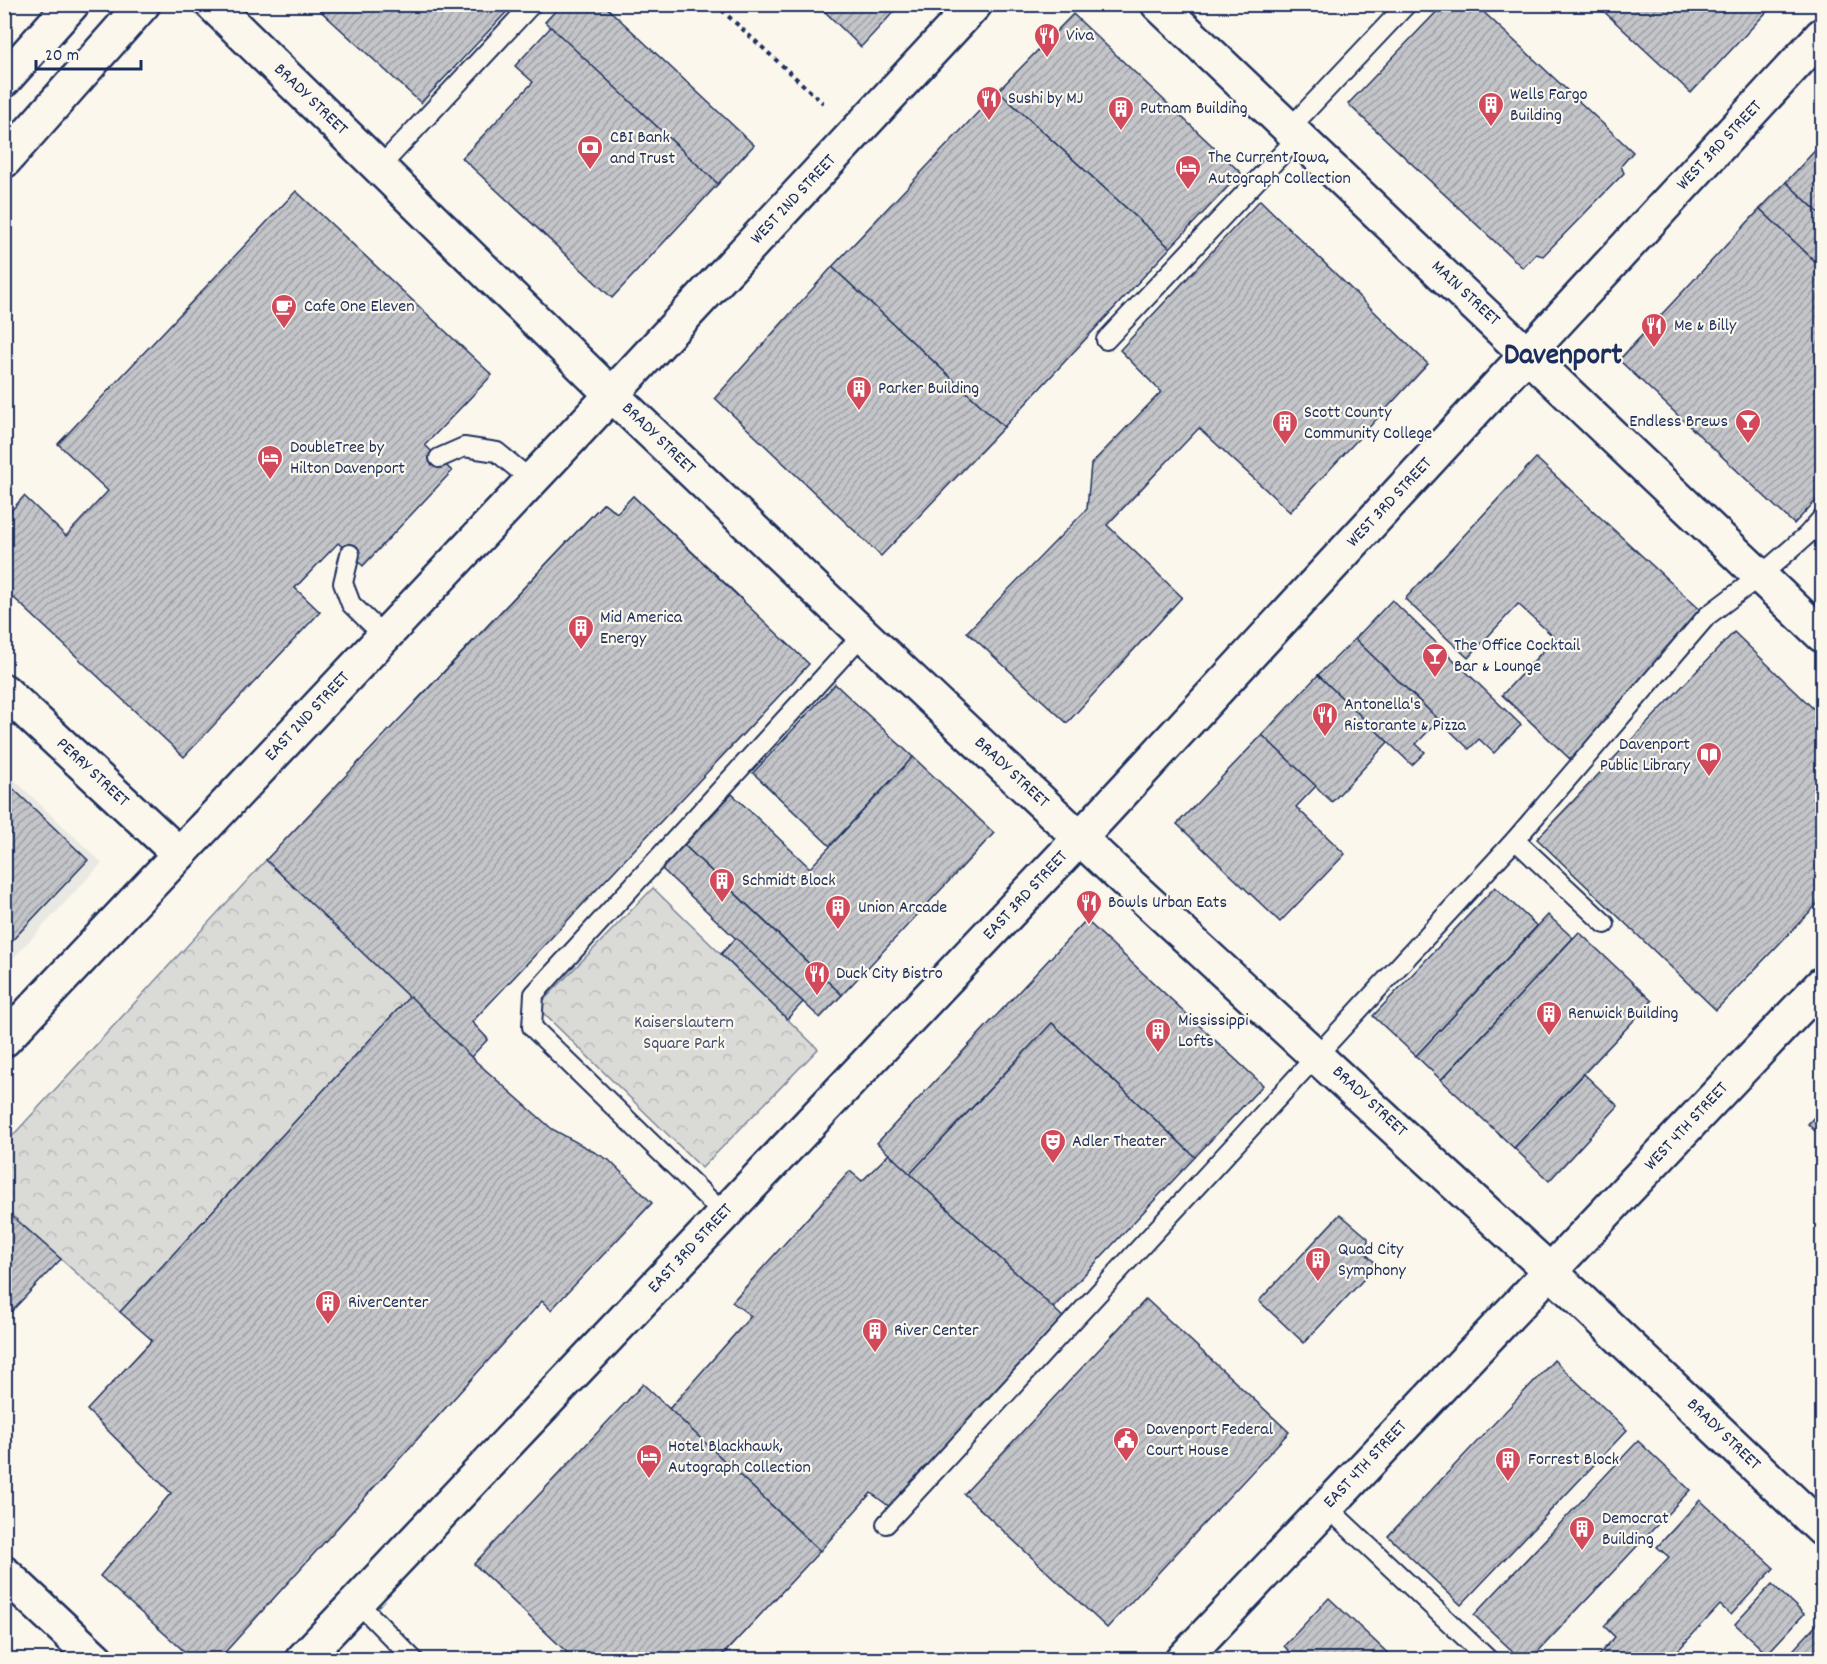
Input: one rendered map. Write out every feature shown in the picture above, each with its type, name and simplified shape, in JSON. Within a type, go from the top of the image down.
[{"type":"main road","points":[[4,80],[72,4]]},
{"type":"main road","points":[[4,161],[143,4]]},
{"type":"main road","name":"BRADY STREET","points":[[212,4],[612,395],[863,634],[1080,838],[1551,1271],[1822,1529]]},
{"type":"main road","name":"WEST 2ND STREET","points":[[612,395],[975,4]]},
{"type":"main road","name":"MAIN STREET","points":[[1158,4],[1822,635]]},
{"type":"main road","name":"WEST 3RD STREET","points":[[1080,838],[1822,35]]},
{"type":"main road","name":"EAST 2ND STREET","points":[[4,1040],[612,395]]},
{"type":"main road","name":"PERRY STREET","points":[[4,691],[179,854]]},
{"type":"main road","name":"EAST 3RD STREET","points":[[303,1659],[1080,838]]},
{"type":"main road","name":"WEST 4TH STREET","points":[[1551,1271],[1822,984]]},
{"type":"main road","name":"EAST 4TH STREET","points":[[1182,1659],[1551,1271]]},
{"type":"main road","points":[[4,1573],[97,1659]]},
{"type":"lane","points":[[379,168],[532,4]]},
{"type":"lane","points":[[1106,340],[1294,133],[1407,4]]},
{"type":"lane","points":[[439,458],[464,447],[496,452],[531,480]]},
{"type":"lane","points":[[886,1524],[1515,840],[1707,616],[1760,576],[1807,535],[1822,518]]},
{"type":"lane","points":[[350,554],[343,583],[351,604],[384,636]]},
{"type":"lane","points":[[724,1214],[532,1027],[534,994],[863,634]]},
{"type":"lane","points":[[1515,840],[1605,924]]},
{"type":"lane","points":[[1327,1507],[1489,1659]]},
{"type":"lane","points":[[357,1602],[414,1659]]},
{"type":"path","points":[[715,4],[823,103]]},
{"type":"shaded area","points":[[4,770],[102,863],[5,967],[4,967]]},
{"type":"green space","points":[[266,860],[410,996],[120,1312],[5,1209],[4,1145]]},
{"type":"green space","name":"Kaiserslautern Square Park","points":[[653,888],[818,1049],[702,1168],[537,1007]]},
{"type":"building","points":[[313,4],[514,4],[421,103]]},
{"type":"building","points":[[562,4],[603,4],[754,145],[718,184],[545,22]]},
{"type":"building","points":[[817,4],[901,4],[861,47]]},
{"type":"building","name":"Wells Fargo Building","points":[[1444,4],[1475,4],[1633,152],[1621,166],[1624,173],[1543,256],[1536,254],[1523,268],[1348,104]]},
{"type":"building","points":[[1596,4],[1774,4],[1691,93]]},
{"type":"building","name":"Putnam Building","points":[[1073,14],[1241,173],[1170,248],[998,91]]},
{"type":"building","name":"CBI Bank and Trust","points":[[551,27],[718,184],[612,298],[462,158],[533,82],[515,66]]},
{"type":"building","points":[[998,91],[1170,248],[1004,427],[832,267]]},
{"type":"building","points":[[1822,143],[1822,216],[1786,182]]},
{"type":"building","points":[[1786,182],[1822,216],[1822,268],[1760,209]]},
{"type":"building","name":"DoubleTree by Hilton Davenport","points":[[296,191],[492,375],[425,445],[452,471],[363,566],[338,543],[295,588],[320,612],[184,757],[14,598],[4,608],[4,507],[10,512],[24,496],[66,536],[108,491],[58,444]]},
{"type":"building","name":"Scott County Community College","points":[[1260,200],[1428,364],[1290,512],[1199,428],[1107,525],[1182,597],[1067,723],[967,632],[1087,509],[1091,464],[1161,392],[1120,350]]},
{"type":"building","points":[[1760,209],[1822,268],[1822,494],[1794,524],[1619,360]]},
{"type":"building","name":"Parker Building","points":[[832,267],[1004,427],[881,556],[715,398]]},
{"type":"building","points":[[1536,458],[1707,616],[1572,761],[1502,695],[1555,638],[1518,604],[1468,658],[1405,599]]},
{"type":"building","name":"Mid America Energy","points":[[633,496],[744,601],[544,818],[416,701],[604,503],[617,513]]},
{"type":"building","points":[[633,496],[809,664],[472,1022],[488,1039],[471,1057],[266,860],[604,503],[617,513]]},
{"type":"building","name":"The Office Cocktail Bar & Lounge","points":[[1392,600],[1521,725],[1494,753],[1479,739],[1469,749],[1355,639]]},
{"type":"building","name":"Davenport Public Library","points":[[1734,632],[1822,717],[1822,899],[1716,1010],[1537,839]]},
{"type":"building","points":[[1355,639],[1439,720],[1416,744],[1425,752],[1412,765],[1318,675]]},
{"type":"building","name":"Antonella's Ristorante & Pizza","points":[[1318,675],[1388,742],[1332,802],[1262,735]]},
{"type":"building","points":[[835,684],[913,757],[830,846],[753,773]]},
{"type":"building","points":[[1262,735],[1316,786],[1296,807],[1345,854],[1280,922],[1177,824]]},
{"type":"building","name":"Union Arcade","points":[[913,757],[994,833],[842,995],[684,845],[732,794],[810,868]]},
{"type":"building","points":[[4,780],[88,860],[4,949]]},
{"type":"building","name":"Schmidt Block","points":[[684,845],[842,995],[820,1018],[662,869]]},
{"type":"building","points":[[1495,887],[1537,926],[1416,1056],[1373,1016]]},
{"type":"building","points":[[1548,915],[1573,938],[1441,1080],[1416,1056]]},
{"type":"building","name":"Mississippi Lofts","points":[[1086,920],[1263,1085],[1195,1157],[1052,1023],[910,1174],[877,1143]]},
{"type":"building","name":"Renwick Building","points":[[1579,932],[1652,1001],[1514,1148],[1441,1080]]},
{"type":"building","points":[[736,938],[803,1002],[787,1019],[721,954]]},
{"type":"building","name":"RiverCenter","points":[[410,996],[471,1057],[552,1129],[609,1160],[652,1203],[551,1310],[542,1301],[218,1660],[194,1660],[100,1576],[171,1493],[87,1410],[152,1340],[120,1312]]},
{"type":"building","name":"Adler Theater","points":[[1052,1023],[1195,1157],[1053,1308],[910,1174]]},
{"type":"building","points":[[1584,1074],[1618,1106],[1549,1181],[1514,1148]]},
{"type":"building","points":[[1822,1108],[1822,1138],[1808,1124]]},
{"type":"building","name":"River Center","points":[[889,1154],[1065,1319],[890,1507],[871,1493],[820,1551],[669,1409],[751,1316],[732,1302],[850,1171],[862,1181]]},
{"type":"building","points":[[4,1209],[61,1259],[4,1319]]},
{"type":"building","name":"Quad City Symphony","points":[[1340,1214],[1368,1238],[1367,1255],[1377,1265],[1304,1343],[1259,1301]]},
{"type":"building","name":"Davenport Federal Court House","points":[[1146,1299],[1289,1432],[1107,1628],[964,1494]]},
{"type":"building","name":"Forrest Block","points":[[1554,1360],[1627,1430],[1461,1605],[1388,1536]]},
{"type":"building","name":"Hotel Blackhawk, Autograph Collection","points":[[643,1384],[820,1551],[718,1660],[575,1660],[474,1564]]},
{"type":"building","name":"Democrat Building","points":[[1638,1441],[1690,1490],[1530,1660],[1522,1660],[1474,1615]]},
{"type":"building","points":[[1700,1500],[1774,1568],[1731,1615],[1720,1605],[1669,1660],[1594,1660],[1615,1637],[1604,1626],[1669,1557],[1657,1547]]},
{"type":"building","points":[[1772,1584],[1804,1614],[1767,1654],[1735,1624]]},
{"type":"building","points":[[1329,1598],[1395,1660],[1298,1660],[1284,1646]]},
{"type":"building","points":[[1822,1619],[1822,1660],[1784,1660]]},
{"type":"place","name":"Viva","points":[[1047,59]]},
{"type":"place","name":"Sushi by MJ","points":[[989,122]]},
{"type":"place","name":"Wells Fargo Building","points":[[1491,128]]},
{"type":"place","name":"Putnam Building","points":[[1121,132]]},
{"type":"place","name":"CBI Bank and Trust","points":[[590,171]]},
{"type":"place","name":"The Current Iowa, Autograph Collection","points":[[1188,191]]},
{"type":"place","name":"Cafe One Eleven","points":[[284,330]]},
{"type":"place","name":"Me & Billy","points":[[1654,349]]},
{"type":"place","name":"Parker Building","points":[[859,412]]},
{"type":"place","name":"Endless Brews","points":[[1748,445]]},
{"type":"place","name":"Scott County Community College","points":[[1285,446]]},
{"type":"place","name":"DoubleTree by Hilton Davenport","points":[[270,481]]},
{"type":"place","name":"Mid America Energy","points":[[581,651]]},
{"type":"place","name":"The Office Cocktail Bar & Lounge","points":[[1435,679]]},
{"type":"place","name":"Antonella's Ristorante & Pizza","points":[[1325,738]]},
{"type":"place","name":"Davenport Public Library","points":[[1709,778]]},
{"type":"place","name":"Schmidt Block","points":[[722,904]]},
{"type":"place","name":"Bowls Urban Eats","points":[[1089,926]]},
{"type":"place","name":"Union Arcade","points":[[838,931]]},
{"type":"place","name":"Duck City Bistro","points":[[817,997]]},
{"type":"place","name":"Renwick Building","points":[[1549,1037]]},
{"type":"place","name":"Mississippi Lofts","points":[[1158,1054]]},
{"type":"place","name":"Adler Theater","points":[[1053,1165]]},
{"type":"place","name":"Quad City Symphony","points":[[1318,1283]]},
{"type":"place","name":"RiverCenter","points":[[328,1326]]},
{"type":"place","name":"River Center","points":[[875,1354]]},
{"type":"place","name":"Davenport Federal Court House","points":[[1126,1463]]},
{"type":"place","name":"Hotel Blackhawk, Autograph Collection","points":[[649,1480]]},
{"type":"place","name":"Forrest Block","points":[[1508,1483]]},
{"type":"place","name":"Democrat Building","points":[[1582,1552]]},
{"type":"district","name":"Davenport","points":[[1563,357]]}]
